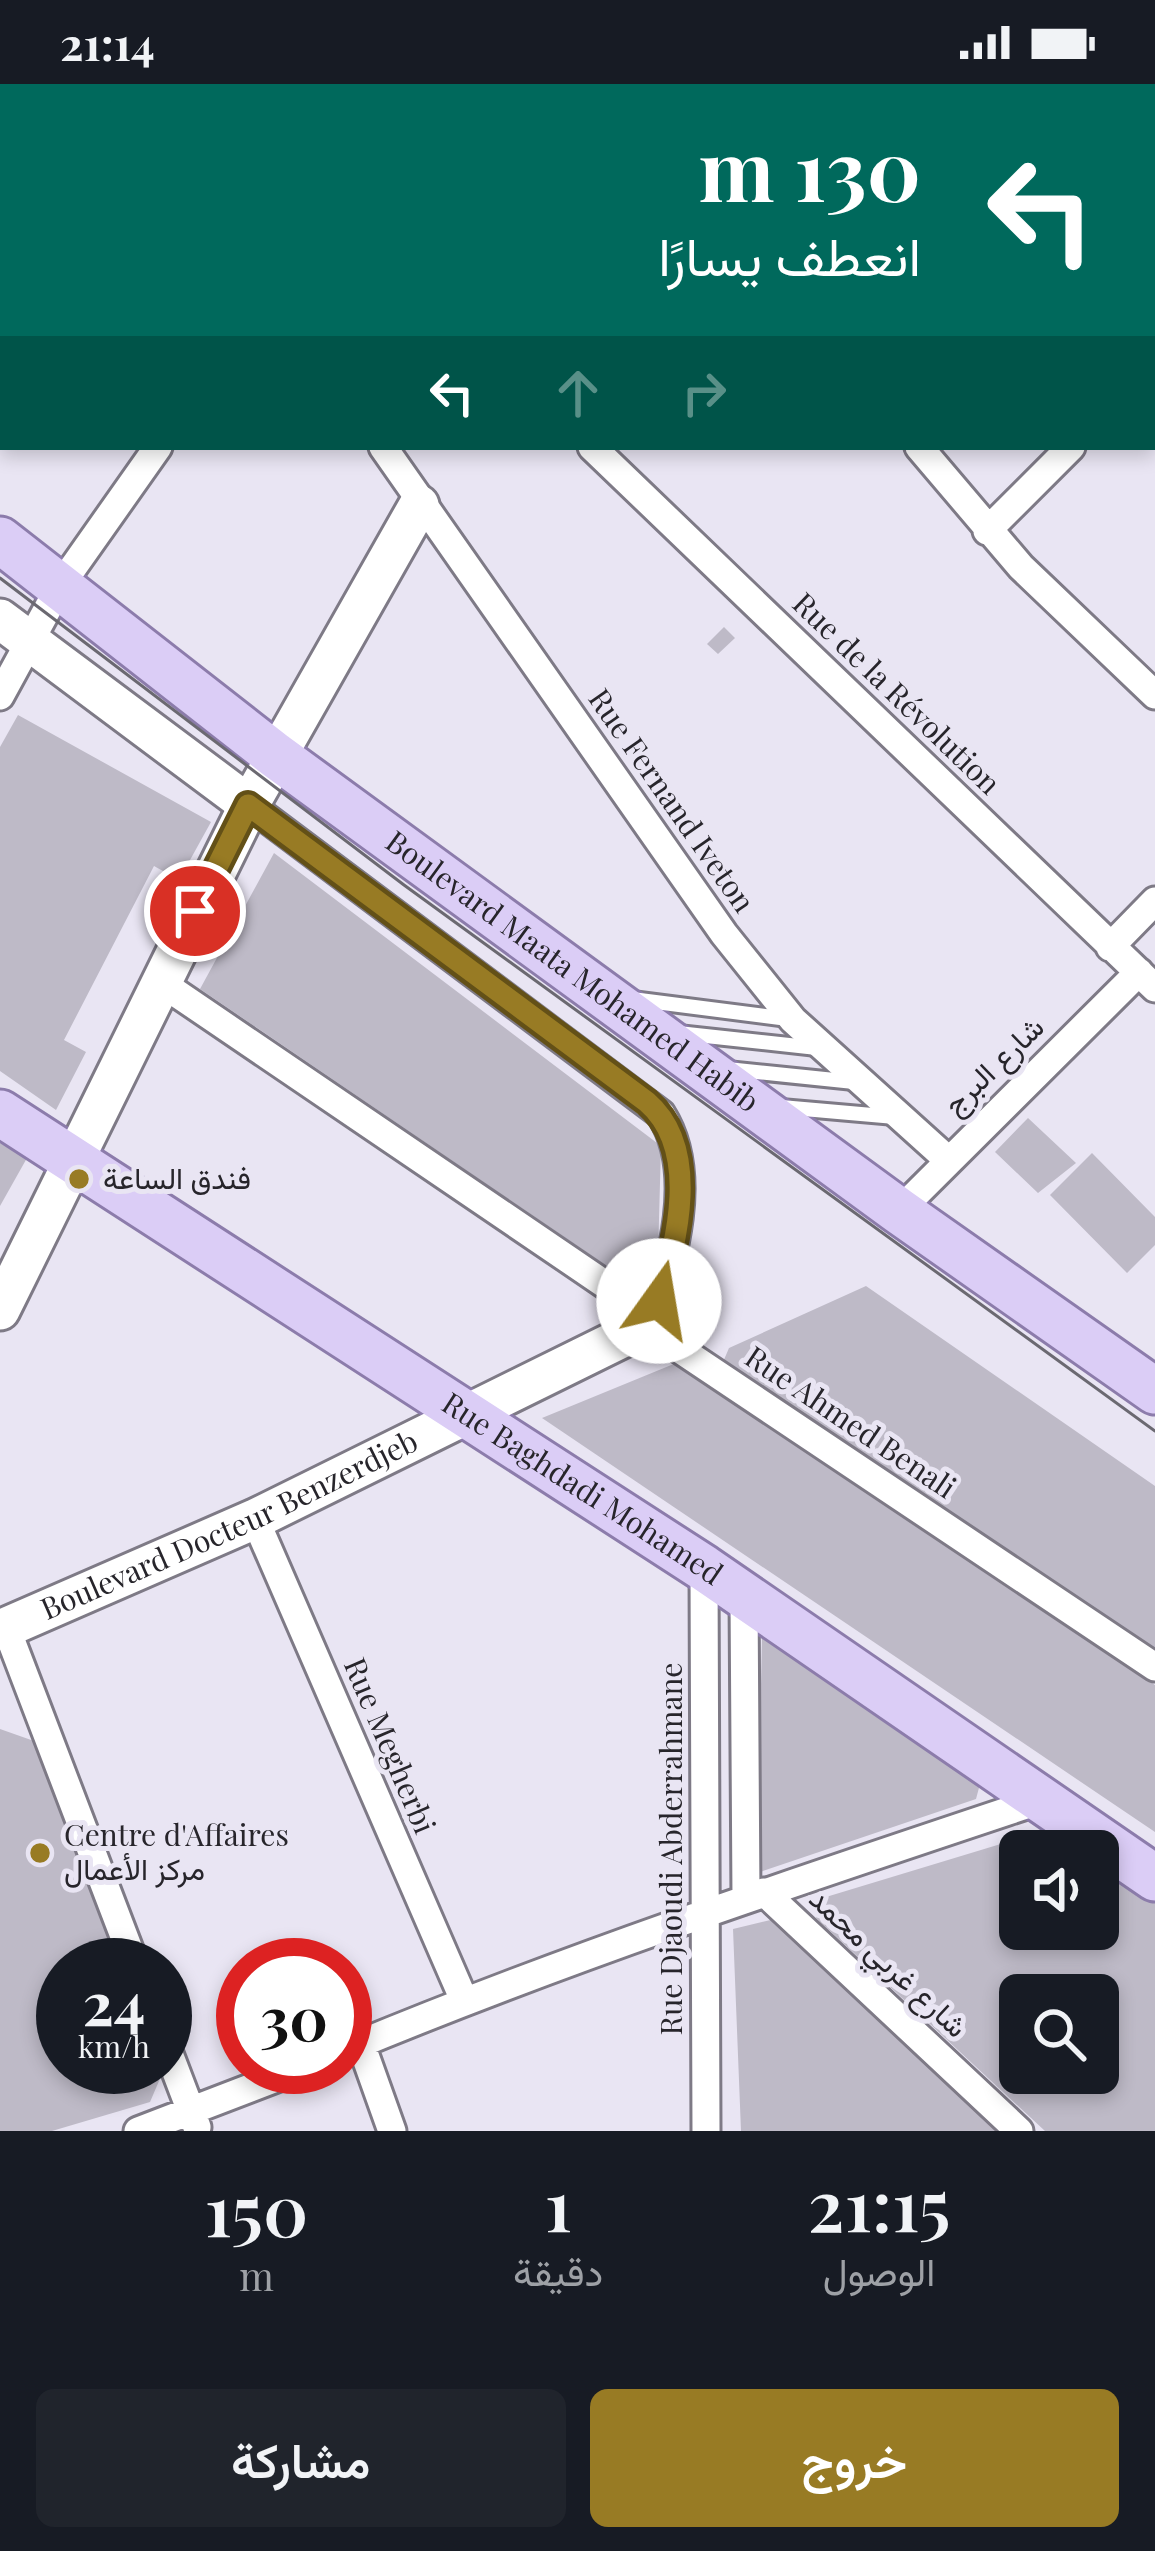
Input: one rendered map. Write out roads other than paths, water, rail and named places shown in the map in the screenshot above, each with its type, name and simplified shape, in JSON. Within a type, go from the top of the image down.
[{"type":"main road","name":"Boulevard Maata Mohamed Habib","points":[[0,540],[275,755],[899,1211],[1155,1390]]},
{"type":"main road","name":"Rue Baghdadi Mohamed","points":[[0,1113],[704,1568],[1155,1878]]},
{"type":"street","points":[[0,696],[15,630],[61,586],[156,450]]},
{"type":"street","name":"Rue Fernand Iveton","points":[[385,450],[419,505],[724,934],[793,1019],[895,1117],[946,1158]]},
{"type":"street","name":"Rue de la Révolution","points":[[595,450],[1147,980]]},
{"type":"street","points":[[921,450],[987,531],[1152,685]]},
{"type":"street","points":[[987,531],[1067,450]]},
{"type":"street","points":[[0,1310],[248,805],[419,505]]},
{"type":"street","points":[[15,630],[661,1114],[677,1148],[677,1221],[652,1323]]},
{"type":"street","points":[[1110,946],[1155,901]]},
{"type":"street","name":"شارع البرج","points":[[899,1211],[946,1158],[1147,980]]},
{"type":"street","name":"Rue Ahmed Benali","points":[[160,982],[631,1302],[669,1342],[1155,1667]]},
{"type":"street","name":"Boulevard Docteur Benzerdjeb","points":[[3,1629],[255,1519],[652,1323]]},
{"type":"street","name":"Rue Megherbi","points":[[255,1519],[464,2000]]},
{"type":"street","name":"Rue Djaoudi Abderrahmane","points":[[704,1568],[706,2131]]},
{"type":"street","points":[[744,1596],[755,1895]]},
{"type":"street","points":[[3,1629],[124,1938]]},
{"type":"street","points":[[372,2039],[704,1912],[1041,1800]]},
{"type":"street","name":"شارع غربي محمد","points":[[755,1895],[1019,2131]]},
{"type":"street","points":[[372,2088],[392,2131]]},
{"type":"street","points":[[138,2131],[195,2122],[251,2094]]},
{"type":"lane","points":[[604,995],[793,1019]]},
{"type":"lane","points":[[652,1030],[822,1048]]},
{"type":"lane","points":[[701,1066],[859,1082]]},
{"type":"lane","points":[[752,1104],[895,1117]]},
{"type":"tram line","points":[[0,578],[404,885],[1155,1431]]},
{"type":"place","name":"فندق الساعة","points":[[79,1179]]},
{"type":"place","name":"Centre d'Affaires مركز الأعمال","points":[[40,1853]]}]
